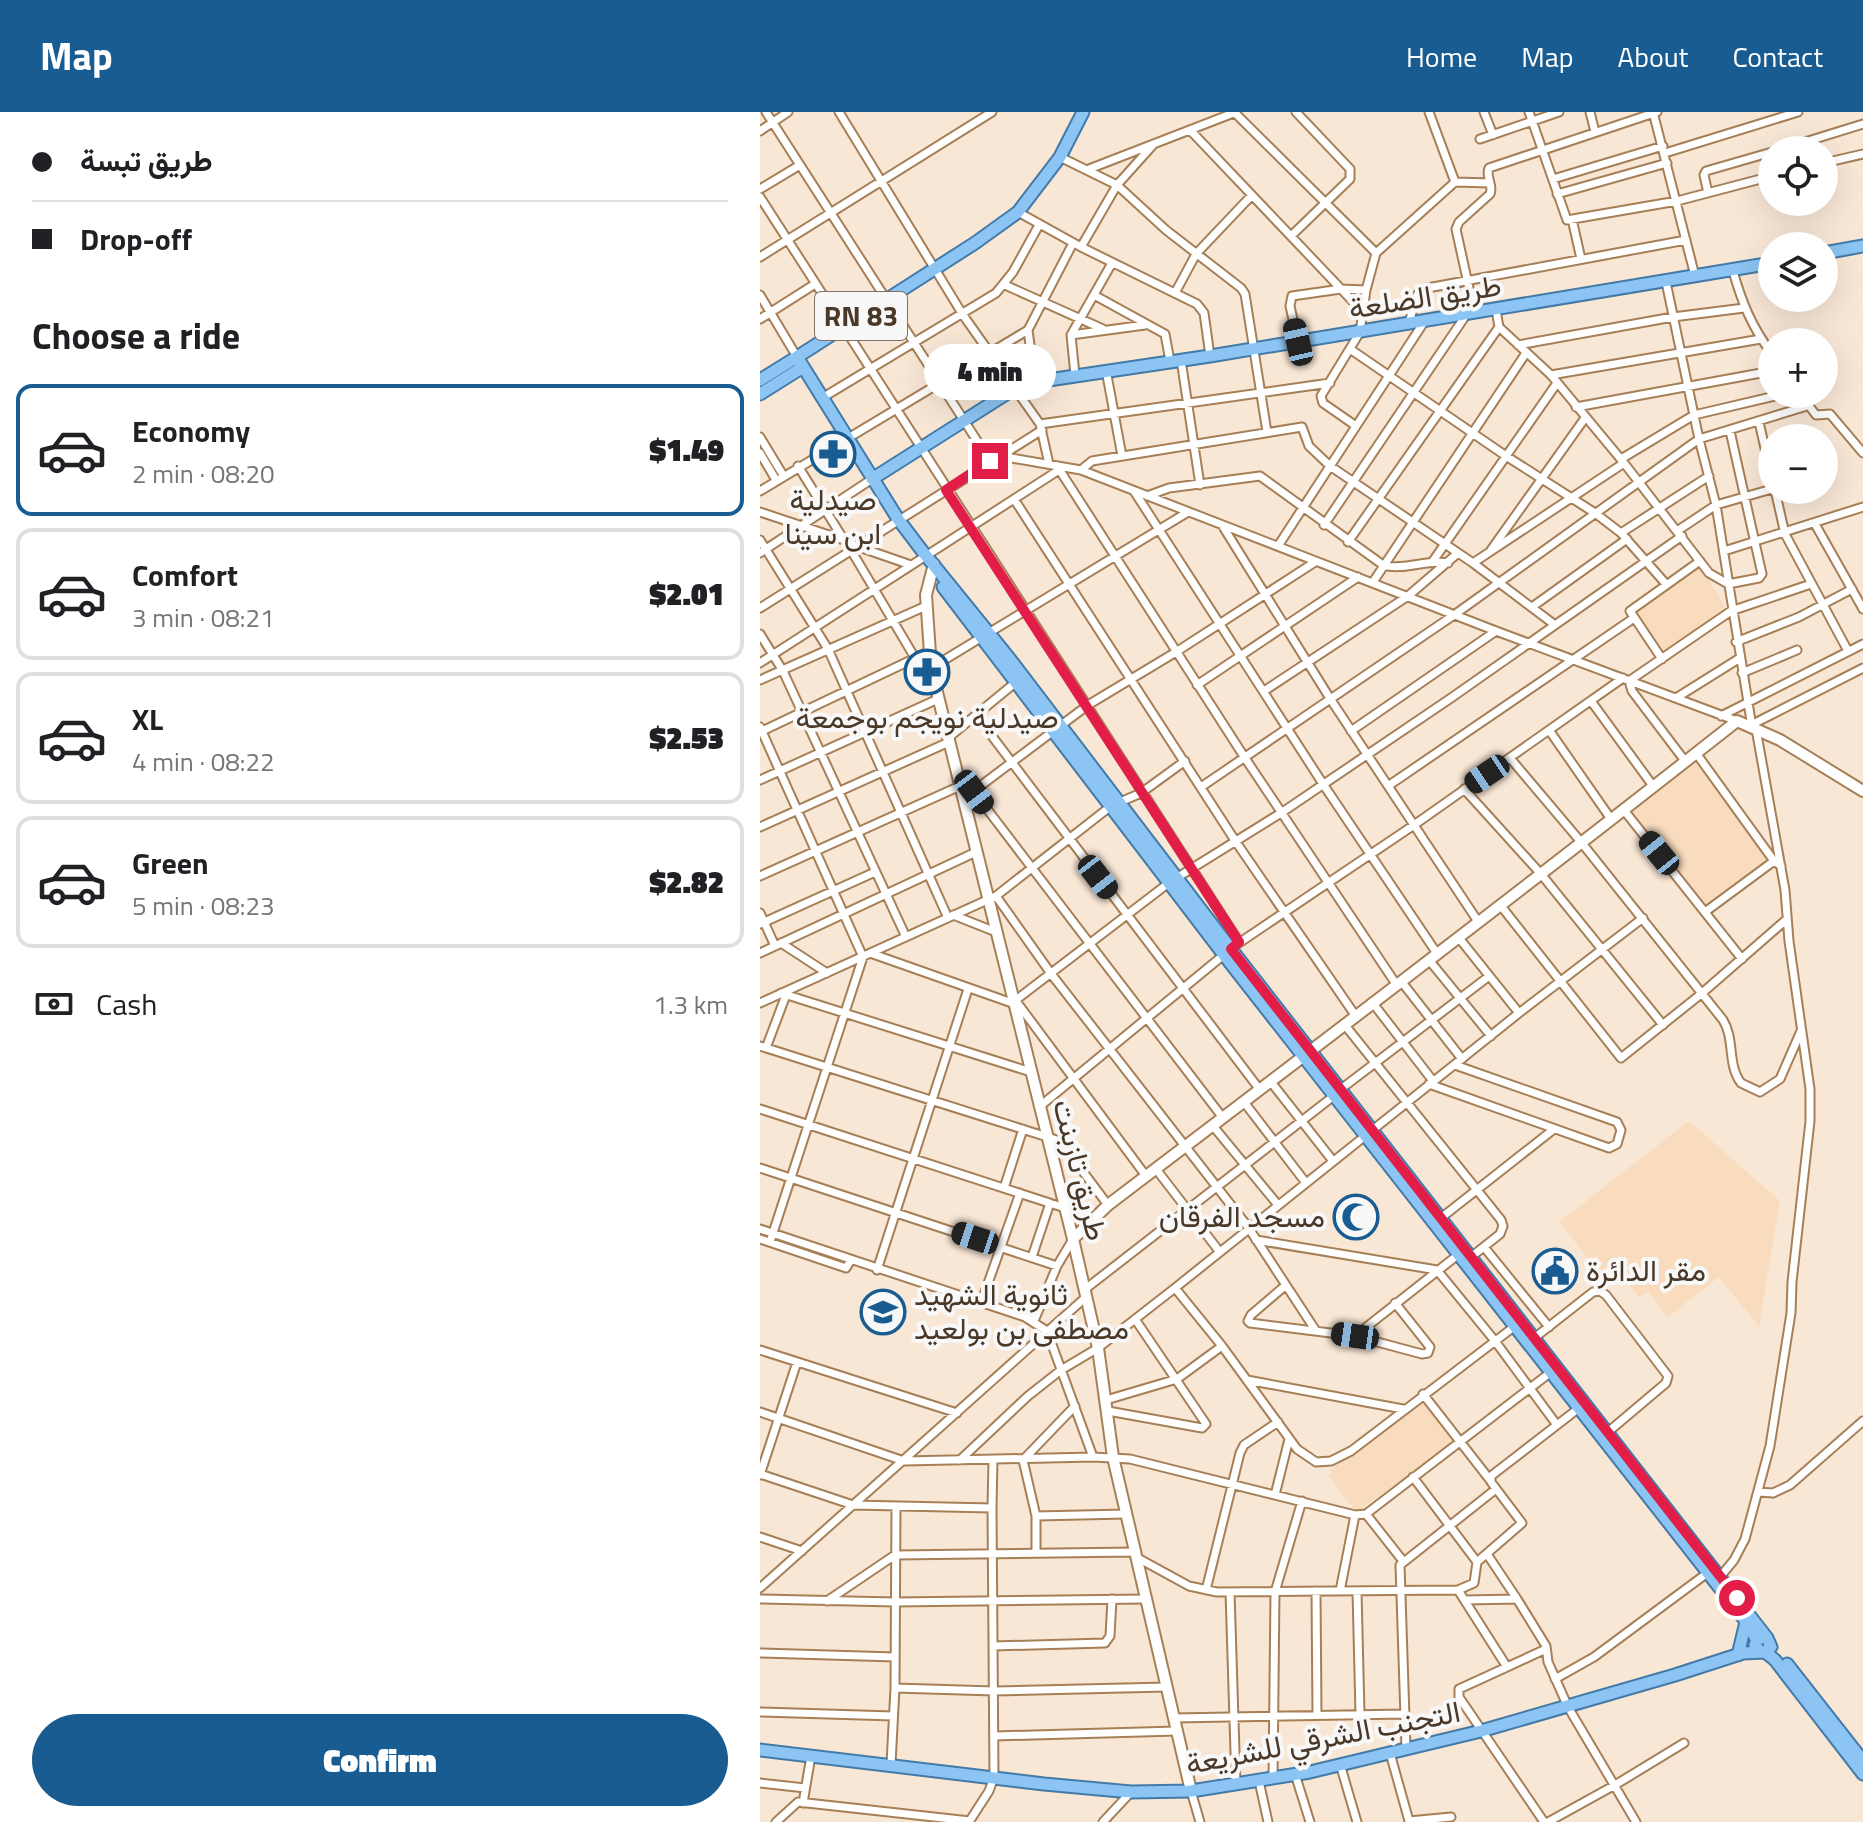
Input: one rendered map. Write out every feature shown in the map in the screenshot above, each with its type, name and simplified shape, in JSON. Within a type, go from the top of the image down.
[{"type":"main road","name":"RN 83","points":[[1083,112],[1060,157],[1018,212],[843,327],[800,362],[872,479],[928,560],[1173,880],[1232,949],[1459,1254],[1515,1326],[1532,1340],[1551,1372],[1667,1514]]},
{"type":"main road","points":[[1838,250],[1863,246]]},
{"type":"main road","name":"طريق الضلعة","points":[[872,479],[1014,389],[1035,382],[1424,322],[1758,266]]},
{"type":"main road","points":[[760,380],[800,362]]},
{"type":"main road","points":[[760,394],[800,362]]},
{"type":"main road","name":"RN 83","points":[[986,636],[1016,682],[1056,727]]},
{"type":"main road","name":"RN 83","points":[[1369,1133],[1441,1218],[1532,1340],[1608,1432],[1698,1556],[1720,1577],[1762,1645],[1863,1761]]},
{"type":"main road","name":"RN 83","points":[[1698,1556],[1706,1574],[1863,1774]]},
{"type":"main road","points":[[1740,1654],[1746,1622]]},
{"type":"main road","name":"التجنب الشرقي للشريعة","points":[[760,1750],[1044,1784],[1131,1792],[1191,1791],[1295,1774],[1481,1731],[1568,1707],[1762,1645]]},
{"type":"street","points":[[766,112],[990,461]]},
{"type":"street","points":[[760,131],[788,112]]},
{"type":"street","points":[[839,112],[963,315],[1041,427],[1055,467],[1327,884],[1398,982],[1462,1059]]},
{"type":"street","points":[[760,257],[979,115],[992,112]]},
{"type":"street","points":[[1089,169],[1235,112],[1376,253]]},
{"type":"street","points":[[1291,236],[1350,179],[1350,169],[1296,112]]},
{"type":"street","points":[[1429,112],[1455,182]]},
{"type":"street","points":[[1484,112],[1493,135]]},
{"type":"street","points":[[1529,112],[1566,219],[1677,201],[1758,180]]},
{"type":"street","points":[[1480,139],[1558,112]]},
{"type":"street","points":[[1590,112],[1595,132]]},
{"type":"street","points":[[1324,525],[1470,313],[1468,282],[1457,226],[1490,194],[1489,168],[1654,112],[1696,277]]},
{"type":"street","points":[[1553,179],[1798,112]]},
{"type":"street","points":[[1824,136],[1863,124]]},
{"type":"street","points":[[1190,130],[1362,311]]},
{"type":"street","points":[[1081,247],[1117,185],[1154,144]]},
{"type":"street","points":[[1838,160],[1863,154]]},
{"type":"street","points":[[1708,193],[1705,172],[1758,156]]},
{"type":"street","points":[[1060,157],[1117,185],[1196,254],[1241,288],[1245,294],[1267,432]]},
{"type":"street","points":[[1557,194],[1667,163]]},
{"type":"street","points":[[760,189],[800,165]]},
{"type":"street","points":[[1356,426],[1321,400],[1360,332],[1366,290],[1376,253],[1455,182],[1490,183]]},
{"type":"street","points":[[1175,293],[1196,254],[1252,195]]},
{"type":"street","points":[[760,197],[1192,870],[1232,949]]},
{"type":"street","points":[[1018,212],[1073,243],[1197,304],[1204,313],[1210,356]]},
{"type":"street","points":[[1572,219],[1581,259]]},
{"type":"street","points":[[822,398],[963,315],[1005,285],[1039,225]]},
{"type":"street","points":[[1409,324],[1417,295],[1422,289],[1686,240]]},
{"type":"street","points":[[760,491],[1028,330],[1073,243]]},
{"type":"street","points":[[1075,375],[1071,335],[1112,263]]},
{"type":"street","points":[[1733,271],[1744,308],[1758,334]]},
{"type":"street","points":[[1666,282],[1716,505],[1736,642],[1787,919],[1810,1089],[1809,1141],[1791,1313],[1770,1446],[1741,1549],[1720,1577]]},
{"type":"street","points":[[760,319],[815,284]]},
{"type":"street","points":[[1005,285],[1103,329]]},
{"type":"street","points":[[1298,342],[1290,306],[1292,296],[1341,289],[1366,290]]},
{"type":"street","points":[[760,295],[800,362]]},
{"type":"street","points":[[1094,295],[1167,336],[1187,403],[1200,485]]},
{"type":"street","points":[[1518,345],[1673,317],[1744,308]]},
{"type":"street","points":[[1496,310],[1499,327],[1551,375],[1714,578],[1728,584],[1761,576],[1762,570],[1730,431]]},
{"type":"street","points":[[1278,546],[1424,322]]},
{"type":"street","points":[[1071,335],[1147,324]]},
{"type":"street","points":[[1348,542],[1499,327]]},
{"type":"street","points":[[1028,330],[1035,382]]},
{"type":"street","points":[[1551,375],[1758,339]]},
{"type":"street","points":[[1350,349],[1595,513],[1624,536],[1666,584]]},
{"type":"street","points":[[1373,582],[1526,353]]},
{"type":"street","points":[[1106,370],[1122,456]]},
{"type":"street","points":[[1576,407],[1758,374]]},
{"type":"street","points":[[760,608],[1041,427],[1330,383]]},
{"type":"street","points":[[1433,561],[1557,383]]},
{"type":"street","points":[[1473,563],[1694,415],[1758,400]]},
{"type":"street","points":[[1201,787],[1454,615],[1699,439],[1801,408]]},
{"type":"street","points":[[1809,408],[1816,415],[1827,413],[1835,418],[1863,453]]},
{"type":"street","points":[[1489,553],[1585,418]]},
{"type":"street","points":[[1081,470],[1092,461],[1302,427],[1309,446],[1330,466],[1473,563],[1555,625]]},
{"type":"street","points":[[760,437],[780,478]]},
{"type":"street","points":[[760,453],[780,478]]},
{"type":"street","points":[[1000,456],[1081,470],[1529,644],[1753,727],[1863,791]]},
{"type":"street","points":[[798,466],[844,540],[854,548],[911,565]]},
{"type":"street","points":[[760,663],[911,565],[928,560],[1055,467]]},
{"type":"street","points":[[1147,496],[1159,491],[1260,476],[1383,565],[1394,568],[1433,561],[1448,563]]},
{"type":"street","points":[[1532,607],[1659,508],[1709,476]]},
{"type":"street","points":[[763,552],[872,479]]},
{"type":"street","points":[[1134,490],[1460,998],[1491,1036]]},
{"type":"street","points":[[1014,1002],[1173,880],[1281,813],[1529,644],[1647,560],[1716,505],[1758,494]]},
{"type":"street","points":[[1014,499],[1236,842],[1355,1015]]},
{"type":"street","points":[[1777,504],[1785,534],[1848,651]]},
{"type":"street","points":[[1724,551],[1862,510]]},
{"type":"street","points":[[760,512],[844,540]]},
{"type":"street","points":[[931,668],[1189,512]]},
{"type":"street","points":[[1815,524],[1863,609]]},
{"type":"street","points":[[1222,525],[1307,663],[1479,923]]},
{"type":"street","points":[[760,540],[763,552],[828,649],[929,876],[951,916],[996,932]]},
{"type":"street","points":[[854,548],[915,658]]},
{"type":"street","points":[[1264,691],[1408,596],[1458,553]]},
{"type":"street","name":"طريق تازبنت","points":[[928,560],[926,606],[931,668],[976,852],[992,898],[996,932],[1073,1239],[1098,1348],[1113,1457],[1191,1791]]},
{"type":"street","points":[[1662,659],[1630,610],[1700,561]]},
{"type":"street","points":[[963,799],[1088,705],[1315,562]]},
{"type":"street","points":[[1197,685],[1358,577]]},
{"type":"street","points":[[1039,1107],[1232,949],[1591,701],[1662,659],[1731,611],[1811,584]]},
{"type":"street","points":[[1736,642],[1823,606],[1852,589]]},
{"type":"street","points":[[760,680],[926,606]]},
{"type":"street","points":[[1388,786],[1634,618]]},
{"type":"street","points":[[1351,731],[1496,631]]},
{"type":"street","points":[[760,634],[783,671],[906,937]]},
{"type":"street","points":[[1721,716],[1863,644]]},
{"type":"street","points":[[1742,673],[1797,650]]},
{"type":"street","points":[[928,652],[761,730],[845,913],[866,955],[1014,1002],[1073,1079],[1219,1251]]},
{"type":"street","points":[[1676,698],[1740,658]]},
{"type":"street","points":[[1753,727],[1863,668]]},
{"type":"street","points":[[1626,679],[1685,761]]},
{"type":"street","points":[[760,827],[948,740],[1016,682]]},
{"type":"street","points":[[760,780],[938,699]]},
{"type":"street","points":[[1591,701],[1653,786]]},
{"type":"street","points":[[976,715],[1260,1090]]},
{"type":"street","points":[[1034,1321],[1057,1266],[1073,1239],[1108,1205],[1479,923],[1737,721]]},
{"type":"street","points":[[1549,730],[1611,819]]},
{"type":"street","points":[[1696,753],[1777,864]]},
{"type":"street","points":[[1510,758],[1643,918],[1728,1027],[1734,1069],[1737,1078],[1747,1088],[1760,1092],[1780,1079],[1802,1029]]},
{"type":"street","points":[[760,1003],[992,898],[1116,805],[1141,793],[1185,761]]},
{"type":"street","points":[[760,876],[960,786]]},
{"type":"street","points":[[1464,789],[1541,874],[1663,1025]]},
{"type":"street","points":[[974,792],[1223,1118]]},
{"type":"street","points":[[1623,809],[1742,959]]},
{"type":"street","points":[[760,953],[976,852]]},
{"type":"street","points":[[1705,912],[1777,864]]},
{"type":"street","points":[[762,923],[875,872]]},
{"type":"street","points":[[992,898],[1248,1227],[1316,1331]]},
{"type":"street","points":[[1501,906],[1621,1058],[1787,919]]},
{"type":"street","points":[[760,913],[762,923],[778,944],[827,973]]},
{"type":"street","points":[[960,1460],[1028,1396],[1061,1370],[1098,1348],[1559,981],[1643,918]]},
{"type":"street","points":[[1459,938],[1519,1013]]},
{"type":"street","points":[[771,1238],[866,955]]},
{"type":"street","points":[[760,1588],[904,1461],[1085,1294],[1216,1186],[1488,977]]},
{"type":"street","points":[[877,1270],[968,989]]},
{"type":"street","points":[[784,994],[1031,1072]]},
{"type":"street","points":[[784,994],[763,1047],[1047,1137],[1064,1145],[1108,1205]]},
{"type":"street","points":[[1372,1002],[1431,1083],[1609,1148],[1617,1144],[1621,1130],[1617,1122],[1455,1065]]},
{"type":"street","points":[[1344,1024],[1503,1226],[1500,1234],[1471,1257]]},
{"type":"street","points":[[1271,1082],[1333,1161]]},
{"type":"street","points":[[1244,1102],[1306,1183]]},
{"type":"street","points":[[760,1109],[1065,1208]]},
{"type":"street","points":[[1213,1126],[1278,1205]]},
{"type":"street","points":[[1004,1188],[1023,1129]]},
{"type":"street","points":[[1441,1218],[1554,1129]]},
{"type":"street","points":[[760,1168],[1057,1266]]},
{"type":"street","points":[[981,1303],[1020,1193]]},
{"type":"street","points":[[1032,1257],[1050,1203]]},
{"type":"street","points":[[760,1229],[771,1238]]},
{"type":"street","points":[[760,1239],[771,1238],[851,1260],[1034,1321],[1047,1331],[1093,1457]]},
{"type":"street","points":[[1256,1240],[1437,1270],[1557,1425]]},
{"type":"street","points":[[1484,1247],[1549,1327]]},
{"type":"street","points":[[1355,1336],[1459,1254]]},
{"type":"street","points":[[1286,1285],[1248,1321],[1263,1326],[1355,1336],[1428,1353],[1430,1347],[1395,1303]]},
{"type":"street","points":[[1175,1288],[1222,1346],[1289,1439],[1302,1455],[1316,1462],[1331,1461],[1351,1451],[1515,1326]]},
{"type":"street","points":[[1532,1340],[1590,1293],[1603,1292],[1667,1373],[1666,1383],[1608,1432]]},
{"type":"street","points":[[1107,1406],[1205,1427],[1205,1421],[1135,1319]]},
{"type":"street","points":[[1107,1406],[1177,1379],[1222,1346]]},
{"type":"street","points":[[760,1350],[957,1413]]},
{"type":"street","points":[[797,1362],[760,1474],[853,1505],[992,1508]]},
{"type":"street","points":[[760,1412],[904,1461],[1113,1457],[1141,1461],[1355,1515],[1366,1514],[1551,1372]]},
{"type":"street","points":[[1247,1380],[1403,1409]]},
{"type":"street","points":[[1423,1394],[1522,1523],[1477,1562],[1474,1583],[1458,1590]]},
{"type":"street","points":[[1023,1460],[1075,1406]]},
{"type":"street","points":[[1490,1480],[1494,1473],[1579,1408]]},
{"type":"street","points":[[1758,1492],[1773,1493],[1790,1485],[1863,1421]]},
{"type":"street","points":[[1206,1590],[1244,1445],[1278,1422]]},
{"type":"street","points":[[1275,1495],[1289,1439]]},
{"type":"street","points":[[776,1822],[794,1803],[803,1803],[969,1822],[989,1791],[994,1777],[995,1736],[993,1460]]},
{"type":"street","points":[[1023,1460],[1036,1516],[1036,1553]]},
{"type":"street","points":[[1413,1477],[1477,1562]]},
{"type":"street","points":[[1406,1749],[1400,1565],[1496,1489]]},
{"type":"street","points":[[1273,1778],[1275,1592],[1302,1501]]},
{"type":"street","points":[[891,1764],[895,1688],[896,1506]]},
{"type":"street","points":[[1036,1516],[1126,1514]]},
{"type":"street","points":[[1366,1514],[1403,1561]]},
{"type":"street","points":[[1340,1591],[1355,1515]]},
{"type":"street","points":[[760,1537],[802,1551]]},
{"type":"street","points":[[1487,1554],[1546,1649],[1548,1662],[1568,1707],[1636,1822]]},
{"type":"street","points":[[827,1601],[895,1555],[1135,1555],[1168,1576],[1206,1590],[1401,1591],[1454,1588],[1465,1600],[1507,1667]]},
{"type":"street","points":[[1555,1679],[1594,1657],[1706,1574]]},
{"type":"street","points":[[1316,1591],[1317,1715]]},
{"type":"street","points":[[1357,1591],[1360,1714]]},
{"type":"street","points":[[1230,1592],[1236,1784]]},
{"type":"street","points":[[760,1599],[895,1602],[1145,1599]]},
{"type":"street","points":[[993,1646],[1105,1643],[1110,1636],[1112,1599]]},
{"type":"street","points":[[1465,1600],[1517,1599]]},
{"type":"street","points":[[1546,1649],[1459,1689],[1459,1697],[1481,1731],[1546,1822],[1684,1743]]},
{"type":"street","points":[[760,1653],[895,1657]]},
{"type":"street","points":[[895,1688],[994,1691],[1167,1687]]},
{"type":"street","points":[[760,1712],[893,1716]]},
{"type":"street","points":[[1174,1718],[1405,1714]]},
{"type":"street","points":[[995,1736],[1177,1731]]},
{"type":"street","points":[[1390,1753],[1409,1821],[1451,1817]]},
{"type":"street","points":[[803,1803],[811,1756]]},
{"type":"street","points":[[1340,1764],[1357,1822]]},
{"type":"street","points":[[1295,1774],[1310,1822]]},
{"type":"street","points":[[1259,1781],[1268,1822]]},
{"type":"street","points":[[760,1783],[805,1788]]},
{"type":"street","points":[[1191,1791],[1197,1820]]},
{"type":"street","points":[[1103,1822],[1131,1792]]},
{"type":"street","points":[[891,1822],[895,1813]]},
{"type":"shaded area","points":[[1701,565],[1727,611],[1662,655],[1633,612]]},
{"type":"shaded area","points":[[1696,763],[1769,859],[1706,907],[1631,813]]},
{"type":"shaded area","points":[[1689,1121],[1780,1201],[1759,1327],[1719,1277],[1668,1317],[1648,1292],[1639,1297],[1617,1270],[1604,1278],[1559,1222]]},
{"type":"shaded area","points":[[1423,1403],[1454,1443],[1356,1512],[1328,1476],[1332,1473],[1330,1470]]},
{"type":"place","name":"صيدلية ابن سينا","points":[[833,454]]},
{"type":"place","name":"صيدلية نويجم بوجمعة","points":[[927,672]]},
{"type":"place","name":"مسجد الفرقان","points":[[1356,1217]]},
{"type":"place","name":"مقر الدائرة","points":[[1555,1271]]},
{"type":"place","name":"ثانوية الشهيد مصطفى بن بولعيد","points":[[883,1312]]},
{"type":"route","points":[[990,461],[946,490],[1239,942],[1231,949],[1737,1598]]}]
